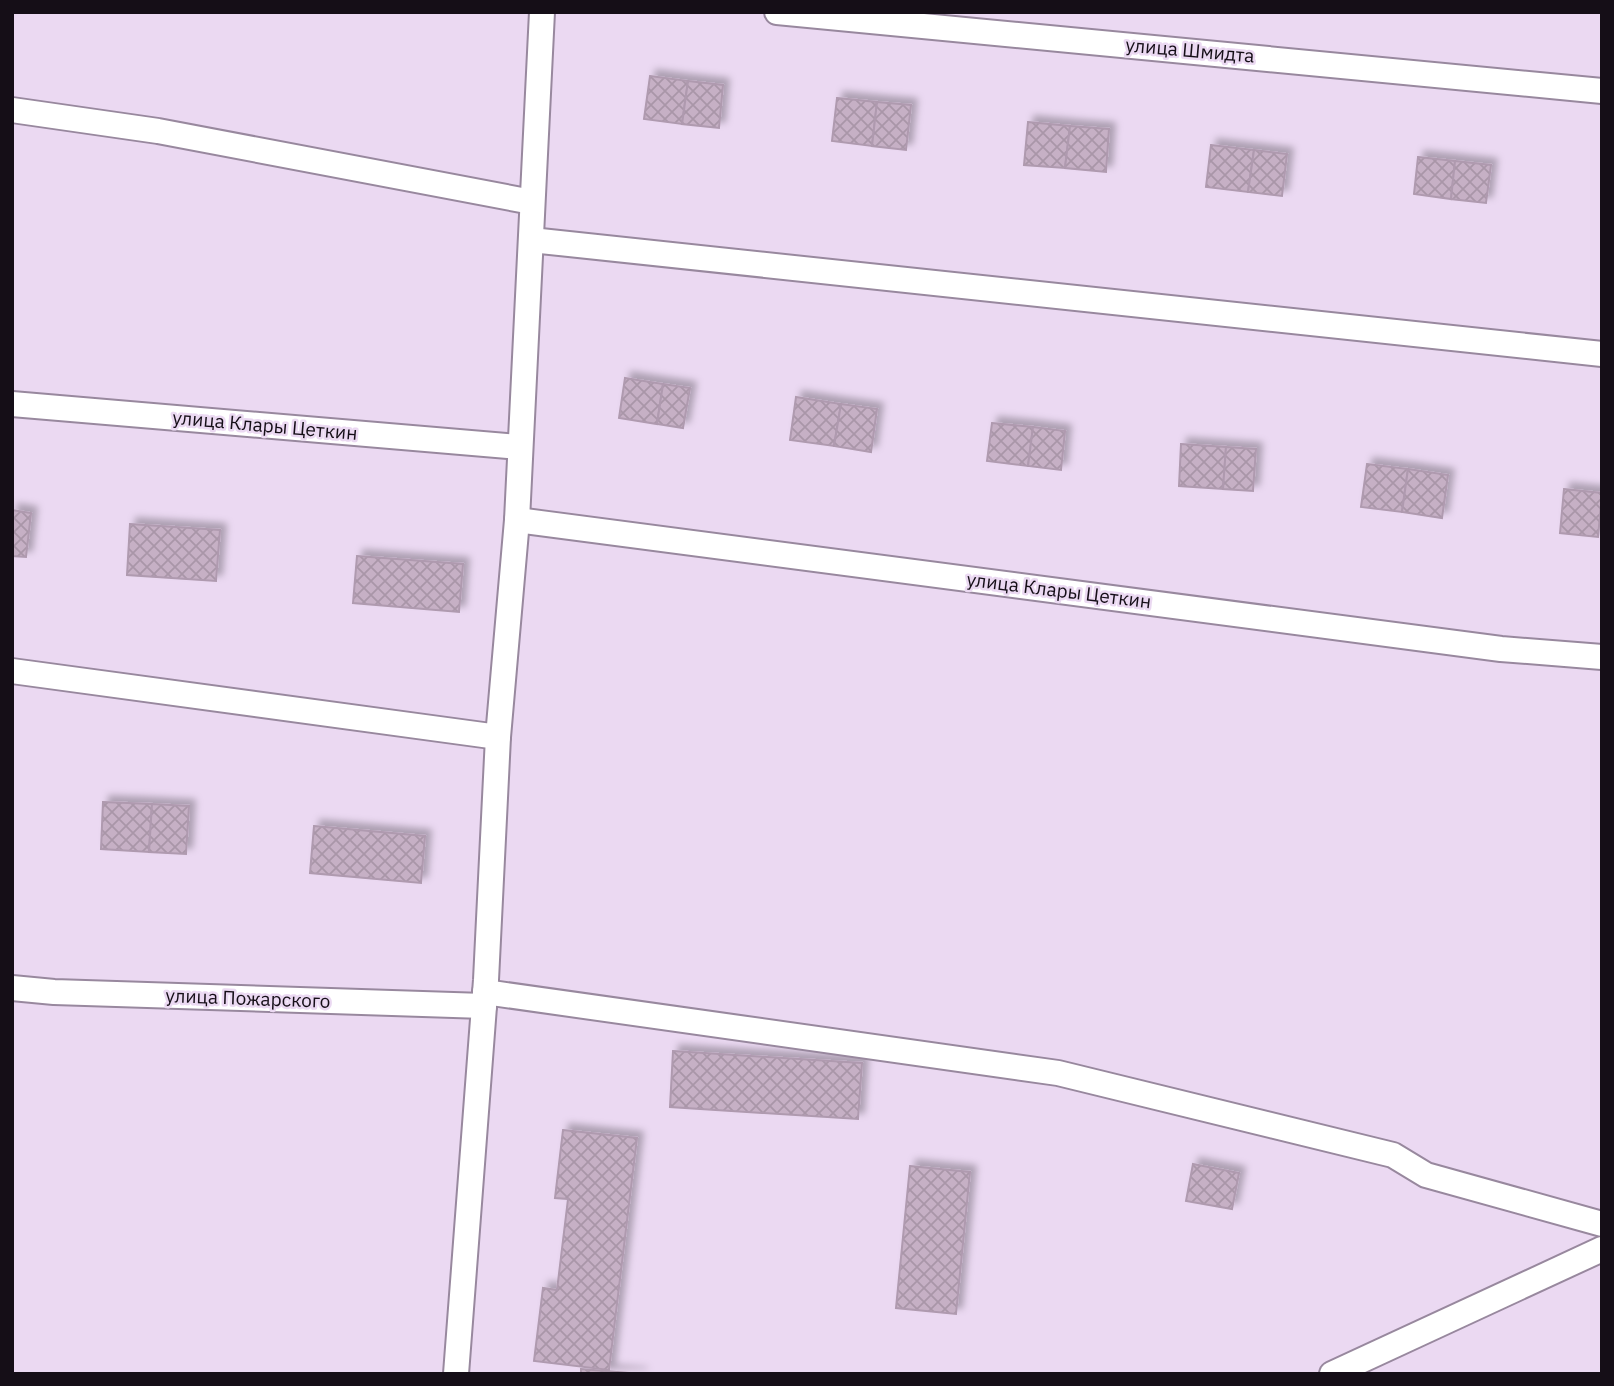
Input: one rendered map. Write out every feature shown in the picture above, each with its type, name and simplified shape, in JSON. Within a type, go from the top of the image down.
[{"type":"street","points":[[456,1374],[485,999],[498,737],[517,520],[518,447],[542,12]]},
{"type":"street","name":"улица Шмидта","points":[[777,12],[1602,91]]},
{"type":"street","points":[[12,110],[158,131],[532,202]]},
{"type":"street","points":[[531,240],[1602,354]]},
{"type":"street","name":"улица Клары Цеткин","points":[[12,404],[518,447]]},
{"type":"street","name":"улица Клары Цеткин","points":[[517,520],[1500,649],[1602,657]]},
{"type":"street","points":[[12,671],[498,737]]},
{"type":"street","name":"улица Пожарского","points":[[12,988],[54,992],[485,999],[1058,1073],[1393,1155],[1426,1175],[1602,1224]]},
{"type":"street","points":[[1332,1374],[1602,1249]]},
{"type":"building","points":[[650,76],[688,81],[682,124],[644,119]]},
{"type":"building","points":[[688,81],[723,85],[719,128],[682,124]]},
{"type":"building","points":[[837,98],[877,102],[872,146],[832,141]]},
{"type":"building","points":[[877,102],[911,105],[906,150],[872,146]]},
{"type":"building","points":[[1028,122],[1070,126],[1065,168],[1024,165]]},
{"type":"building","points":[[1070,126],[1109,129],[1106,172],[1065,168]]},
{"type":"building","points":[[1211,145],[1254,150],[1248,192],[1206,187]]},
{"type":"building","points":[[1254,150],[1287,154],[1282,196],[1248,192]]},
{"type":"building","points":[[1418,157],[1455,161],[1451,199],[1414,194]]},
{"type":"building","points":[[1455,161],[1491,165],[1486,203],[1451,199]]},
{"type":"building","points":[[625,378],[663,384],[657,424],[619,418]]},
{"type":"building","points":[[663,384],[690,388],[683,428],[657,424]]},
{"type":"building","points":[[796,397],[841,404],[834,446],[790,440]]},
{"type":"building","points":[[841,404],[877,409],[871,452],[834,446]]},
{"type":"building","points":[[992,423],[1033,427],[1028,466],[987,461]]},
{"type":"building","points":[[1033,427],[1065,431],[1061,470],[1028,466]]},
{"type":"building","points":[[1181,444],[1226,447],[1223,489],[1179,486]]},
{"type":"building","points":[[1226,447],[1256,449],[1253,491],[1223,489]]},
{"type":"building","points":[[1367,464],[1408,469],[1402,512],[1361,507]]},
{"type":"building","points":[[1408,469],[1448,475],[1442,518],[1402,512]]},
{"type":"building","points":[[1564,489],[1602,493],[1598,537],[1560,533]]},
{"type":"building","points":[[12,510],[31,513],[26,557],[12,556]]},
{"type":"building","points":[[130,524],[220,530],[216,581],[127,575]]},
{"type":"building","points":[[357,556],[463,564],[459,612],[353,603]]},
{"type":"building","points":[[103,802],[152,804],[149,852],[101,849]]},
{"type":"building","points":[[152,804],[189,806],[186,854],[149,852]]},
{"type":"building","points":[[314,826],[425,836],[421,883],[310,873]]},
{"type":"building","points":[[673,1051],[862,1063],[858,1119],[670,1107]]},
{"type":"building","points":[[563,1130],[637,1138],[609,1370],[534,1361],[543,1288],[557,1290],[568,1199],[555,1198]]},
{"type":"building","points":[[1193,1164],[1239,1173],[1232,1209],[1186,1201]]},
{"type":"building","points":[[910,1166],[970,1172],[956,1314],[896,1308]]},
{"type":"building","points":[[581,1369],[642,1374],[581,1374]]}]
